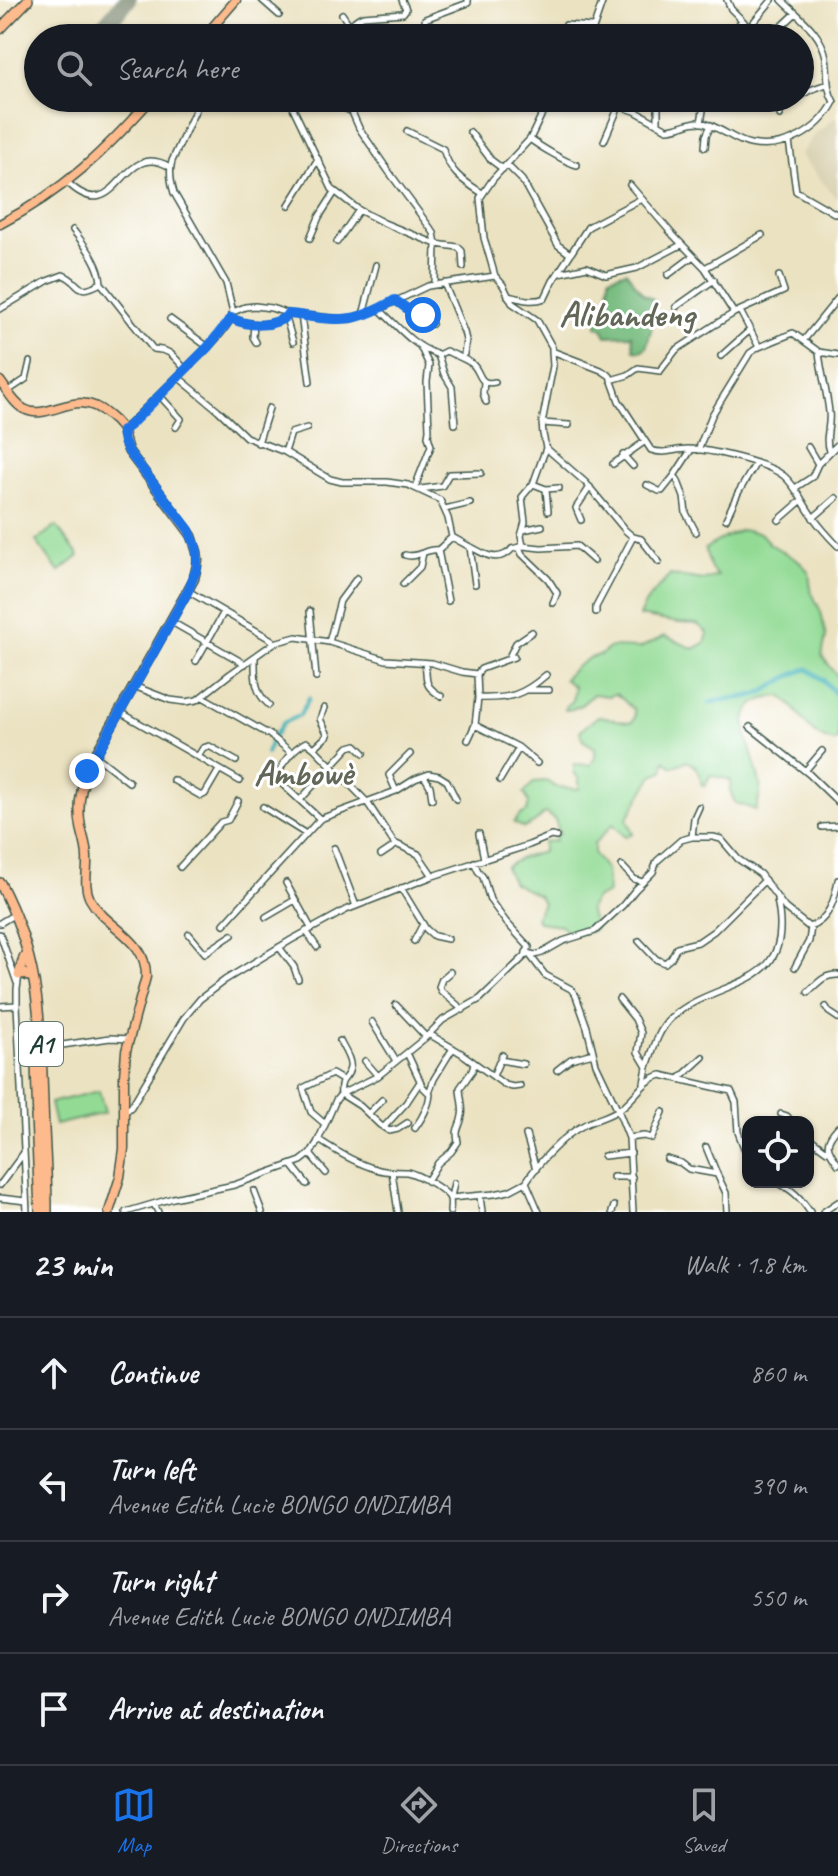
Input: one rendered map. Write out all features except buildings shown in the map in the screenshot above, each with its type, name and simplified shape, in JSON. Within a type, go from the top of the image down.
[{"type":"highway","points":[[0,27],[25,0]]},
{"type":"highway","name":"A1","points":[[0,883],[20,925],[37,995],[41,1048],[40,1100]]},
{"type":"highway","points":[[0,895],[24,958],[22,979]]},
{"type":"highway","name":"A1","points":[[22,979],[34,1030],[45,1212]]},
{"type":"highway","points":[[40,1100],[39,1193],[45,1212]]},
{"type":"main road","points":[[215,24],[233,0]]},
{"type":"main road","points":[[213,24],[233,0]]},
{"type":"main road","points":[[0,222],[82,165],[136,112]]},
{"type":"main road","points":[[0,222],[33,206],[67,182],[106,149],[138,112]]},
{"type":"main road","points":[[0,381],[22,408],[31,411],[45,411],[71,403],[91,404],[106,413],[122,431],[129,452],[189,530],[197,552],[197,568],[188,591],[95,755],[84,779],[79,804],[87,852],[87,892],[94,906],[139,949],[146,969],[124,1068],[121,1170],[109,1211]]},
{"type":"street","points":[[262,0],[279,15]]},
{"type":"street","points":[[352,24],[363,16],[403,13],[406,9],[402,0]]},
{"type":"street","points":[[426,24],[425,19],[468,3],[468,0]]},
{"type":"street","points":[[593,24],[603,0]]},
{"type":"street","points":[[727,0],[744,22],[739,24]]},
{"type":"street","points":[[752,24],[772,0]]},
{"type":"street","points":[[782,0],[807,24]]},
{"type":"street","points":[[784,24],[796,13]]},
{"type":"street","points":[[342,14],[349,24]]},
{"type":"street","points":[[637,112],[671,129],[692,123],[711,125],[751,144],[780,144],[805,134],[829,112],[836,101],[828,92],[827,61],[814,32]]},
{"type":"street","points":[[814,89],[827,84]]},
{"type":"street","points":[[195,112],[171,167],[174,193],[226,283],[232,315],[241,323],[271,323],[301,315],[339,319],[363,316],[435,284],[495,276]]},
{"type":"street","points":[[295,112],[335,192],[384,223],[436,244],[460,249],[463,267]]},
{"type":"street","points":[[352,112],[359,128],[433,231],[436,244],[435,284]]},
{"type":"street","points":[[544,112],[530,139],[482,193],[479,204],[495,276],[512,303],[537,320],[552,347],[553,366],[542,423],[546,448],[533,484],[522,497],[525,522],[521,546],[522,554],[548,579],[557,593],[553,603]]},
{"type":"street","points":[[604,141],[617,112]]},
{"type":"street","points":[[658,112],[658,124]]},
{"type":"street","points":[[701,123],[703,112]]},
{"type":"street","points":[[705,147],[711,125]]},
{"type":"street","points":[[407,131],[443,149],[447,164],[458,177],[482,193]]},
{"type":"street","points":[[470,132],[484,152],[522,180],[558,245],[570,254]]},
{"type":"street","points":[[530,139],[577,165]]},
{"type":"street","points":[[789,141],[796,191],[836,214]]},
{"type":"street","points":[[289,205],[318,159]]},
{"type":"street","points":[[67,182],[84,196],[93,198],[105,193],[141,162],[157,161],[171,167]]},
{"type":"street","points":[[630,185],[705,268],[759,347]]},
{"type":"street","points":[[310,238],[335,192]]},
{"type":"street","points":[[508,296],[525,301],[545,298],[590,225],[641,199]]},
{"type":"street","points":[[337,242],[359,210]]},
{"type":"street","points":[[73,230],[91,255],[101,283],[149,345],[153,349],[169,352],[185,369]]},
{"type":"street","points":[[705,268],[762,235]]},
{"type":"street","points":[[558,273],[587,267],[606,275],[637,268],[681,245]]},
{"type":"street","points":[[668,275],[692,257]]},
{"type":"street","points":[[363,316],[376,265]]},
{"type":"street","points":[[1,306],[63,275],[80,289],[101,283]]},
{"type":"street","points":[[611,380],[638,368],[660,371],[676,350],[737,312],[784,291],[779,276]]},
{"type":"street","points":[[676,307],[714,280]]},
{"type":"street","points":[[444,283],[464,332],[464,354]]},
{"type":"street","points":[[804,340],[838,298]]},
{"type":"street","points":[[395,300],[413,313],[427,317],[432,324]]},
{"type":"street","points":[[122,431],[208,347],[232,315],[245,307],[255,306],[271,308],[288,316]]},
{"type":"street","points":[[379,309],[405,336],[438,355],[452,387],[455,424]]},
{"type":"street","points":[[301,315],[310,382]]},
{"type":"street","points":[[288,316],[293,342]]},
{"type":"street","points":[[170,319],[208,347]]},
{"type":"street","points":[[254,324],[253,337],[256,342]]},
{"type":"street","points":[[721,356],[750,330]]},
{"type":"street","points":[[647,485],[664,491],[695,449],[750,353],[795,333],[819,352],[838,355]]},
{"type":"street","points":[[418,488],[431,446],[428,436],[429,365],[420,346]]},
{"type":"street","points":[[438,355],[446,351],[470,362],[484,382],[486,402]]},
{"type":"street","points":[[552,351],[610,376],[619,401],[651,450],[658,453],[695,449],[756,463],[780,473],[795,488],[813,518],[838,546]]},
{"type":"street","points":[[819,352],[830,415],[826,441],[829,451]]},
{"type":"street","points":[[8,391],[26,379],[30,362]]},
{"type":"street","points":[[178,377],[241,433],[258,443],[285,452],[338,482],[387,482],[418,488],[442,486],[449,474],[481,473]]},
{"type":"street","points":[[484,382],[495,382]]},
{"type":"street","points":[[160,396],[181,419],[176,427]]},
{"type":"street","points":[[258,443],[269,408]]},
{"type":"street","points":[[542,423],[569,425]]},
{"type":"street","points":[[285,452],[291,433],[307,428]]},
{"type":"street","points":[[613,464],[644,442]]},
{"type":"street","points":[[795,488],[812,477],[818,464],[838,444]]},
{"type":"street","points":[[808,447],[818,464]]},
{"type":"street","points":[[546,448],[590,487],[625,530],[645,543],[659,562]]},
{"type":"street","points":[[623,455],[633,466]]},
{"type":"street","points":[[726,519],[756,463]]},
{"type":"street","points":[[674,476],[696,532]]},
{"type":"street","points":[[533,484],[546,489],[559,488]]},
{"type":"street","points":[[581,520],[576,508],[590,487]]},
{"type":"street","points":[[418,488],[440,500],[452,537],[494,558],[521,546],[577,546],[594,561]]},
{"type":"street","points":[[546,489],[548,511]]},
{"type":"street","points":[[813,518],[836,498]]},
{"type":"street","points":[[779,520],[802,500]]},
{"type":"street","points":[[445,509],[470,503]]},
{"type":"street","points":[[523,530],[542,526]]},
{"type":"street","points":[[405,555],[415,556],[438,550],[452,537]]},
{"type":"street","points":[[596,612],[633,537]]},
{"type":"street","points":[[470,547],[475,584]]},
{"type":"street","points":[[438,550],[448,601]]},
{"type":"street","points":[[403,584],[420,567],[423,553]]},
{"type":"street","points":[[329,642],[340,601],[357,578]]},
{"type":"street","points":[[188,591],[274,643]]},
{"type":"street","points":[[310,611],[316,677]]},
{"type":"street","points":[[196,661],[224,612]]},
{"type":"street","points":[[170,621],[245,664]]},
{"type":"street","points":[[468,740],[475,725],[478,671],[511,658],[516,643],[532,632]]},
{"type":"street","points":[[134,686],[175,701],[192,701],[203,697],[274,643],[290,638],[329,642],[386,660],[441,665],[477,674]]},
{"type":"street","points":[[255,657],[255,685],[259,695],[269,705]]},
{"type":"street","points":[[425,663],[426,683],[441,696]]},
{"type":"street","points":[[478,698],[506,698],[526,690],[546,675]]},
{"type":"street","points":[[526,690],[549,690]]},
{"type":"street","points":[[203,697],[267,734],[292,753]]},
{"type":"street","points":[[314,748],[328,735],[320,719],[324,708]]},
{"type":"street","points":[[120,712],[240,781]]},
{"type":"street","points":[[475,725],[519,748],[537,763]]},
{"type":"street","points":[[750,727],[838,802]]},
{"type":"street","points":[[264,741],[267,734]]},
{"type":"street","points":[[320,819],[281,783],[278,775],[292,753],[306,742],[367,802],[396,845],[418,854],[433,876]]},
{"type":"street","points":[[300,800],[352,745],[364,753]]},
{"type":"street","points":[[198,756],[203,748],[209,746],[236,761]]},
{"type":"street","points":[[500,780],[519,748]]},
{"type":"street","points":[[805,771],[822,751]]},
{"type":"street","points":[[396,791],[389,775],[410,754]]},
{"type":"street","points":[[95,755],[129,782]]},
{"type":"street","points":[[173,780],[201,796],[219,770]]},
{"type":"street","points":[[224,924],[320,819],[396,791],[423,775],[435,774],[444,779],[450,784],[456,799]]},
{"type":"street","points":[[423,775],[430,786],[432,799]]},
{"type":"street","points":[[180,867],[221,822],[227,822],[238,801]]},
{"type":"street","points":[[263,807],[306,834]]},
{"type":"street","points":[[692,837],[699,807]]},
{"type":"street","points":[[822,827],[838,826]]},
{"type":"street","points":[[479,834],[484,859]]},
{"type":"street","points":[[124,1112],[131,1107],[175,1032],[200,999],[225,980],[308,930],[356,906],[433,876],[551,836],[556,837]]},
{"type":"street","points":[[528,953],[542,953],[563,941],[595,931],[653,872],[657,861],[681,840],[692,837],[721,839],[738,859],[760,874],[782,908],[806,926],[816,925],[835,907],[838,884]]},
{"type":"street","points":[[381,855],[396,845]]},
{"type":"street","points":[[334,848],[356,906]]},
{"type":"street","points":[[126,1212],[234,1185],[292,1165],[310,1154],[319,1140],[332,1105],[341,1094],[378,1076],[443,1020],[480,999],[528,953],[525,940],[506,922],[490,900],[483,877],[474,862]]},
{"type":"street","points":[[622,866],[634,879],[642,882]]},
{"type":"street","points":[[639,941],[656,959],[665,963],[677,947],[698,942],[714,931],[765,880]]},
{"type":"street","points":[[286,883],[317,947]]},
{"type":"street","points":[[383,887],[385,895]]},
{"type":"street","points":[[401,888],[434,936],[448,939]]},
{"type":"street","points":[[266,917],[295,900]]},
{"type":"street","points":[[644,1084],[660,1031],[671,1018],[688,1006],[756,975],[770,961],[780,936],[782,908]]},
{"type":"street","points":[[0,923],[10,917]]},
{"type":"street","points":[[414,941],[423,923]]},
{"type":"street","points":[[795,967],[809,941],[811,927]]},
{"type":"street","points":[[0,934],[22,979],[17,1005],[27,1212]]},
{"type":"street","points":[[189,934],[205,953],[232,935]]},
{"type":"street","points":[[279,947],[294,967],[298,979]]},
{"type":"street","points":[[528,953],[545,975],[573,991],[593,1053],[629,1138],[633,1212]]},
{"type":"street","points":[[450,972],[445,974],[439,987],[463,1010]]},
{"type":"street","points":[[808,992],[828,975],[838,975]]},
{"type":"street","points":[[619,999],[635,1019],[641,1033],[638,1052],[647,1067]]},
{"type":"street","points":[[0,1006],[17,1005]]},
{"type":"street","points":[[396,1005],[427,1036],[453,1048],[505,1085],[520,1086]]},
{"type":"street","points":[[826,1007],[836,1015]]},
{"type":"street","points":[[372,1022],[396,1061]]},
{"type":"street","points":[[41,1048],[110,1038],[130,1039]]},
{"type":"street","points":[[340,1041],[350,1063],[350,1069],[342,1080],[341,1094]]},
{"type":"street","points":[[415,1128],[428,1106],[434,1079],[453,1048]]},
{"type":"street","points":[[407,1053],[429,1093]]},
{"type":"street","points":[[557,1070],[571,1059],[593,1053]]},
{"type":"street","points":[[680,1079],[703,1057]]},
{"type":"street","points":[[493,1076],[501,1058],[523,1064]]},
{"type":"street","points":[[365,1061],[378,1076]]},
{"type":"street","points":[[427,1181],[438,1163],[458,1142],[456,1130],[463,1110],[460,1088],[474,1063]]},
{"type":"street","points":[[325,1124],[311,1112],[303,1088],[332,1074],[342,1080]]},
{"type":"street","points":[[319,1140],[355,1162],[381,1171],[413,1174],[450,1198],[504,1192],[526,1182],[578,1128],[618,1110],[644,1084],[661,1075],[731,1091],[736,1102],[738,1132],[742,1142]]},
{"type":"street","points":[[384,1128],[421,1081]]},
{"type":"street","points":[[341,1094],[384,1128],[393,1131],[407,1123]]},
{"type":"street","points":[[368,1114],[382,1100]]},
{"type":"street","points":[[629,1138],[652,1138],[663,1112]]},
{"type":"street","points":[[781,1114],[787,1116]]},
{"type":"street","points":[[829,1152],[829,1140],[838,1127]]},
{"type":"street","points":[[526,1135],[536,1169]]},
{"type":"street","points":[[814,1141],[829,1152],[838,1164]]},
{"type":"street","points":[[706,1147],[726,1193],[727,1212]]},
{"type":"street","points":[[604,1156],[631,1153]]},
{"type":"street","points":[[0,1185],[24,1154]]},
{"type":"street","points":[[310,1154],[326,1173]]},
{"type":"street","points":[[667,1159],[689,1169],[717,1174]]},
{"type":"street","points":[[292,1165],[307,1184]]},
{"type":"street","points":[[392,1172],[398,1212]]},
{"type":"street","points":[[613,1177],[632,1177]]},
{"type":"street","points":[[526,1182],[539,1212]]},
{"type":"street","points":[[450,1212],[454,1183]]},
{"type":"street","points":[[789,1188],[810,1212]]},
{"type":"street","points":[[254,1191],[262,1212]]},
{"type":"street","points":[[0,1198],[26,1201],[39,1193]]},
{"type":"street","points":[[480,1196],[482,1212]]},
{"type":"street","points":[[823,1212],[838,1202]]},
{"type":"street","points":[[154,1204],[158,1212]]},
{"type":"shaded area","points":[[837,116],[838,200],[800,155],[813,136]]},
{"type":"green space","points":[[626,271],[643,294],[656,303],[646,348],[640,351],[634,350],[632,335],[606,336],[597,326],[597,320],[608,308],[609,277]]},
{"type":"green space","points":[[56,526],[79,556],[59,572],[36,541]]},
{"type":"green space","points":[[741,530],[760,533],[809,572],[811,591],[821,612],[826,636],[822,656],[838,677],[838,739],[834,742],[816,734],[781,696],[762,700],[751,707],[745,728],[760,785],[756,810],[735,803],[730,790],[731,780],[710,775],[705,786],[702,786],[694,765],[686,761],[672,767],[665,760],[663,771],[653,775],[627,819],[633,833],[625,837],[613,824],[594,844],[594,854],[606,870],[608,893],[595,899],[589,909],[595,930],[572,933],[561,925],[538,922],[536,917],[543,903],[539,896],[513,883],[505,867],[521,858],[543,852],[543,842],[555,841],[560,834],[555,820],[545,813],[524,828],[514,823],[527,811],[529,802],[524,793],[534,782],[546,781],[556,787],[579,789],[574,764],[590,765],[595,758],[595,748],[584,741],[580,731],[598,716],[628,722],[635,717],[634,709],[615,694],[593,694],[573,709],[565,710],[572,702],[574,687],[564,679],[589,658],[611,647],[640,648],[665,636],[694,649],[705,643],[708,633],[697,624],[639,616],[649,598],[670,575],[704,580],[718,576],[711,569],[705,549]]},
{"type":"green space","points":[[99,1091],[105,1113],[55,1125],[50,1103]]},
{"type":"waterway","points":[[710,703],[755,695],[808,669],[838,696]]},
{"type":"waterway","points":[[266,753],[283,723],[300,715],[309,698]]},
{"type":"runway","points":[[106,24],[127,0]]},
{"type":"district","name":"Alibandeng","points":[[627,314]]},
{"type":"district","name":"Ambowè","points":[[303,773]]},
{"type":"route","points":[[87,771],[188,591],[198,560],[189,530],[129,452],[122,431],[208,347],[231,318],[241,323],[262,324],[280,321],[289,314],[353,318],[395,300],[413,313],[423,315]]}]
